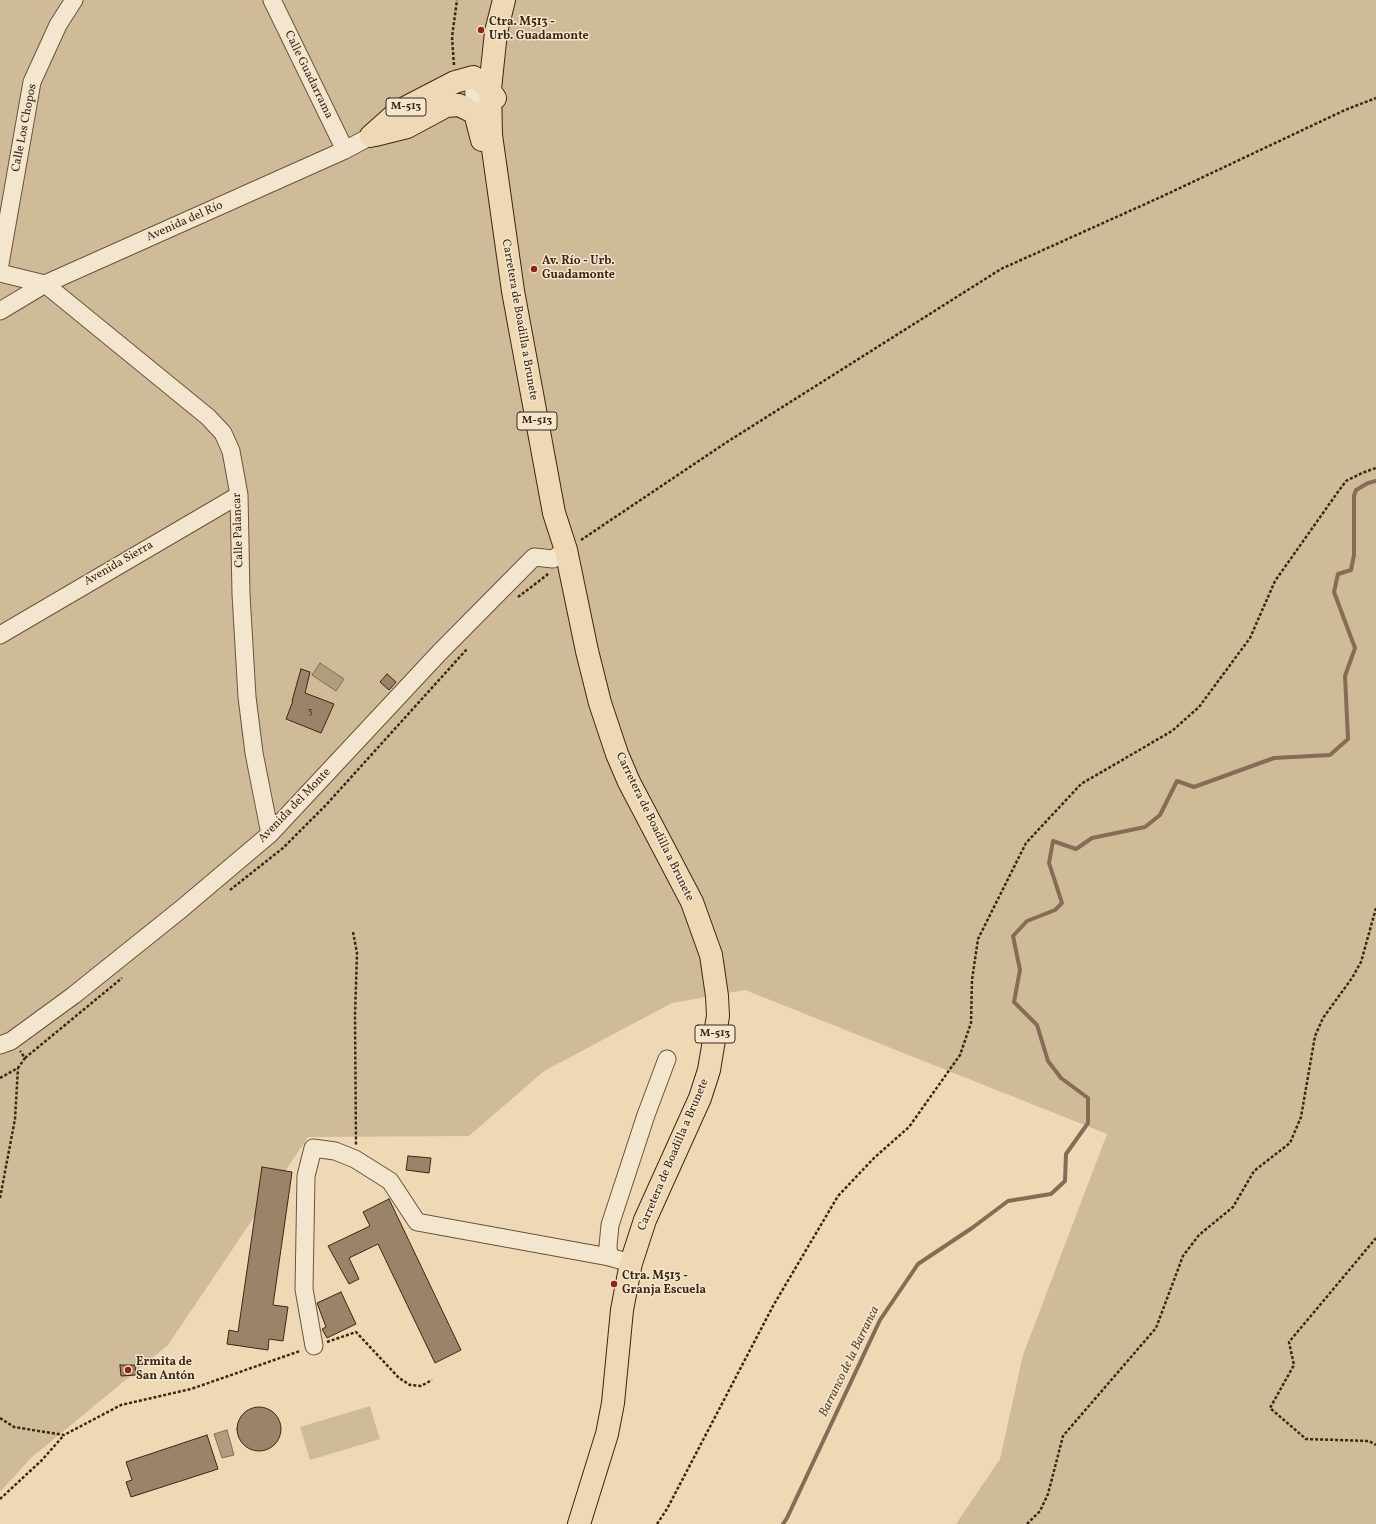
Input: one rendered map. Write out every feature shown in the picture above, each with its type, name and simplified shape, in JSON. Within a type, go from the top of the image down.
[{"type":"main road","name":"M-513","points":[[371,136],[407,126],[472,94],[498,0]]},
{"type":"main road","name":"Carretera de Boadilla a Brunete","points":[[504,0],[496,32],[472,94],[491,135],[513,291],[554,513],[566,550],[587,651],[600,703],[617,754],[629,782],[692,902],[711,955],[717,996],[717,1022],[709,1070],[700,1098],[645,1220],[632,1263],[622,1310],[613,1403],[608,1426],[579,1524]]},
{"type":"main road","points":[[514,0],[506,27],[472,94],[501,160],[514,248],[529,332],[539,359]]},
{"type":"main road","name":"M-513","points":[[519,0],[511,30],[505,68],[504,116],[511,184],[565,513],[566,550]]},
{"type":"street","name":"Calle Los Chopos","points":[[0,264],[32,82],[58,25],[74,0]]},
{"type":"street","name":"Calle Guadarrama","points":[[272,0],[345,150]]},
{"type":"street","name":"Avenida del Río","points":[[0,311],[45,284],[345,150],[371,136]]},
{"type":"street","name":"Calle Palancar","points":[[0,273],[45,284],[208,417],[223,433],[231,451],[239,495],[241,594],[247,697],[254,753],[270,834]]},
{"type":"street","name":"Avenida Sierra","points":[[0,634],[239,495]]},
{"type":"street","name":"Avenida del Monte","points":[[6,1043],[81,990],[180,910],[270,834],[439,653],[534,557],[553,559],[566,550]]},
{"type":"street","points":[[609,1257],[608,1246],[610,1225],[666,1059]]},
{"type":"street","points":[[314,1346],[304,1289],[306,1176],[313,1148],[335,1151],[355,1159],[390,1181],[417,1222],[609,1257],[632,1263]]},
{"type":"path","points":[[457,0],[452,37],[472,94]]},
{"type":"path","points":[[566,550],[728,442],[1001,269],[1163,196],[1344,110],[1376,98]]},
{"type":"path","points":[[657,1524],[667,1509],[773,1306],[838,1196],[874,1158],[909,1128],[960,1055],[971,1024],[972,980],[978,938],[1026,843],[1080,784],[1172,731],[1199,707],[1250,638],[1275,581],[1346,481],[1376,468]]},
{"type":"path","points":[[1027,1524],[1040,1512],[1048,1494],[1063,1436],[1156,1328],[1183,1256],[1199,1235],[1233,1207],[1254,1171],[1290,1143],[1301,1116],[1315,1036],[1324,1018],[1352,978],[1361,962],[1376,908]]},
{"type":"path","points":[[352,932],[357,953],[355,1159]]},
{"type":"path","points":[[0,1078],[18,1068],[25,1058],[6,1043]]},
{"type":"path","points":[[0,1198],[15,1119],[18,1068]]},
{"type":"path","points":[[1376,1238],[1289,1342],[1294,1365],[1270,1408],[1306,1439],[1368,1441],[1376,1445]]},
{"type":"path","points":[[0,1499],[42,1460],[64,1435],[121,1405],[191,1389],[356,1332],[399,1378],[410,1385],[421,1386],[432,1380]]},
{"type":"path","points":[[0,1418],[14,1427],[64,1435]]},
{"type":"shaded area","points":[[0,0],[1376,0],[1376,1524],[956,1524],[1000,1459],[1023,1355],[1107,1134],[745,990],[672,1003],[544,1071],[469,1136],[308,1137],[168,1345],[31,1458],[0,1492]]},
{"type":"shaded area","points":[[320,663],[344,679],[336,691],[312,675]]},
{"type":"shaded area","points":[[370,1406],[380,1439],[310,1460],[300,1427]]},
{"type":"shaded area","points":[[227,1430],[234,1455],[222,1458],[214,1434]]},
{"type":"building","points":[[301,669],[310,672],[305,693],[334,704],[321,733],[286,719],[293,701]]},
{"type":"building","points":[[387,674],[396,682],[389,690],[380,682]]},
{"type":"building","points":[[408,1156],[431,1158],[429,1173],[406,1170]]},
{"type":"building","points":[[262,1167],[292,1172],[273,1305],[288,1307],[283,1341],[269,1339],[268,1350],[227,1344],[229,1330],[238,1332]]},
{"type":"building","points":[[389,1199],[461,1350],[435,1363],[378,1244],[349,1258],[359,1279],[349,1284],[328,1246],[370,1226],[363,1212]]},
{"type":"building","points":[[341,1292],[356,1324],[327,1338],[322,1329],[326,1327],[317,1303]]},
{"type":"building","name":"Ermita de San Antón","points":[[120,1365],[135,1365],[136,1375],[121,1376]]},
{"type":"building","points":[[259,1407],[271,1411],[277,1417],[281,1429],[277,1441],[271,1447],[259,1451],[247,1447],[241,1441],[237,1429],[241,1417],[247,1411]]},
{"type":"building","points":[[207,1435],[218,1469],[131,1497],[126,1482],[132,1480],[126,1462]]},
{"type":"waterway","name":"Barranco de la Barranca","points":[[783,1524],[880,1320],[918,1264],[972,1228],[1008,1201],[1051,1194],[1065,1181],[1066,1154],[1088,1123],[1088,1098],[1061,1078],[1048,1061],[1037,1025],[1014,1002],[1020,970],[1013,936],[1027,921],[1055,910],[1062,903],[1049,863],[1053,841],[1076,849],[1092,838],[1145,827],[1160,815],[1177,781],[1194,787],[1274,758],[1330,755],[1348,739],[1345,676],[1355,648],[1334,592],[1338,574],[1351,570],[1354,555],[1354,496],[1356,490],[1368,483],[1376,481]]},
{"type":"place","name":"Ctra. M513 - Urb. Guadamonte","points":[[481,30]]},
{"type":"place","name":"Av. Río - Urb. Guadamonte","points":[[534,269]]},
{"type":"place","name":"Ctra. M513 - Granja Escuela","points":[[614,1284]]},
{"type":"place","name":"Ermita de San Antón","points":[[128,1370]]}]
